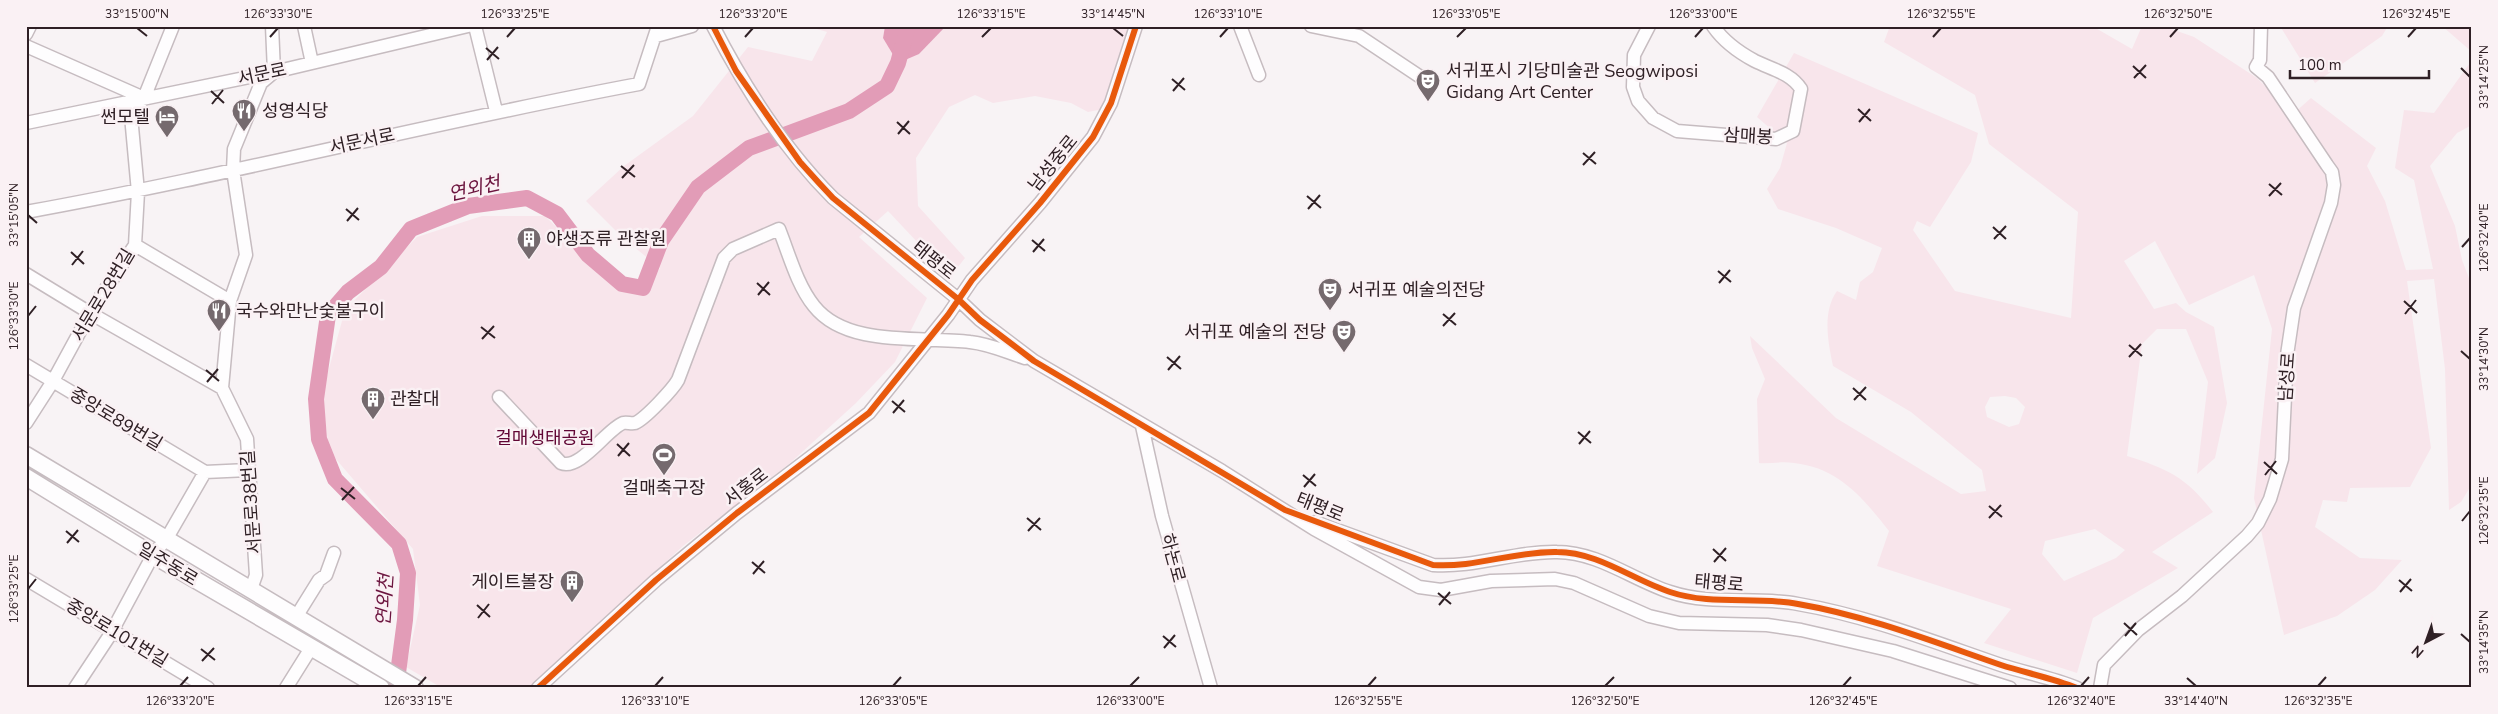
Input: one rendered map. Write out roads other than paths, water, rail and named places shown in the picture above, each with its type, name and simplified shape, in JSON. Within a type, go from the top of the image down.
[{"type":"main road","name":"일주동로","points":[[26,455],[251,588],[321,633],[415,688]]},
{"type":"main road","name":"일주동로","points":[[26,477],[153,555],[381,688]]},
{"type":"street","points":[[26,34],[30,26]]},
{"type":"street","name":"서문로28번길","points":[[26,423],[53,381],[90,313],[135,245],[138,192],[131,116],[144,98],[173,26]]},
{"type":"street","points":[[26,274],[90,313],[222,388],[230,300],[246,254],[233,170],[234,149],[262,83],[274,72],[272,26]]},
{"type":"street","points":[[304,26],[312,63]]},
{"type":"street","name":"서문로","points":[[26,123],[274,72],[468,26]]},
{"type":"street","points":[[475,26],[496,111]]},
{"type":"street","points":[[657,31],[692,26]]},
{"type":"street","name":"태평로","points":[[713,26],[736,71],[800,162],[833,198],[958,299],[980,320],[1034,361],[1286,510],[1314,529],[1420,587],[1441,590],[1491,581],[1555,579],[1574,583],[1650,616],[1678,623],[1767,625],[1801,630],[1893,650],[2010,688]]},
{"type":"street","name":"남성중로","points":[[958,299],[972,280],[1040,203],[1093,137],[1111,103],[1136,26]]},
{"type":"street","points":[[1240,26],[1259,75]]},
{"type":"street","points":[[1311,26],[1361,31],[1422,78]]},
{"type":"street","name":"삼매봉","points":[[1649,26],[1634,55],[1633,87],[1638,101],[1653,118],[1677,131],[1776,139],[1793,131],[1801,89],[1794,79],[1737,50],[1725,42],[1713,26]]},
{"type":"street","name":"남성로","points":[[2100,688],[2104,665],[2117,651],[2138,630],[2190,589],[2247,536],[2264,512],[2280,469],[2287,355],[2294,308],[2331,203],[2334,185],[2332,172],[2268,77],[2256,67],[2260,60],[2261,26]]},
{"type":"street","name":"서문서로","points":[[26,212],[138,192],[496,111],[639,84],[657,31]]},
{"type":"street","points":[[26,46],[144,98]]},
{"type":"street","points":[[499,398],[561,463],[570,464],[583,456],[623,423],[636,423],[670,392],[678,380],[724,258],[733,249],[779,230],[807,296],[823,315],[836,325],[851,331],[995,346],[1034,361]]},
{"type":"street","points":[[135,245],[230,300]]},
{"type":"street","name":"서홍로","points":[[538,688],[656,580],[737,513],[869,412],[928,340],[958,299]]},
{"type":"street","name":"중앙로89번길","points":[[26,366],[205,472]]},
{"type":"street","name":"서문로38번길","points":[[222,388],[247,439],[256,575],[251,588]]},
{"type":"street","name":"하논로","points":[[1142,426],[1162,516],[1211,688]]},
{"type":"street","points":[[75,688],[112,630],[153,555],[167,538],[205,472],[248,470]]},
{"type":"street","name":"태평로","points":[[1286,510],[1433,565],[1451,566],[1557,552],[1585,557],[1670,592],[1698,598],[1773,600],[1800,604],[1914,634],[2077,688]]},
{"type":"street","points":[[296,617],[319,580],[326,575],[334,553]]},
{"type":"street","name":"중앙로101번길","points":[[26,579],[208,688]]},
{"type":"street","points":[[286,688],[311,648]]},
{"type":"waterway","name":"연외천","points":[[396,688],[405,620],[408,573],[399,544],[335,479],[319,439],[316,399],[328,315],[348,292],[381,267],[411,229],[468,206],[527,198],[557,214],[588,255],[622,284],[643,288],[661,241],[698,187],[749,148],[849,111],[887,86],[898,63],[908,26]]},
{"type":"place","name":"서귀포시 기당미술관 Seogwiposi Gidang Art Center","points":[[1428,102]]},
{"type":"place","name":"성영식당","points":[[244,132]]},
{"type":"place","name":"썬모텔","points":[[167,138]]},
{"type":"place","name":"야생조류 관찰원","points":[[529,260]]},
{"type":"place","name":"서귀포 예술의전당","points":[[1330,311]]},
{"type":"place","name":"국수와만난숯불구이","points":[[219,332]]},
{"type":"place","name":"서귀포 예술의 전당","points":[[1344,353]]},
{"type":"place","name":"관찰대","points":[[373,420]]},
{"type":"place","name":"걸매축구장","points":[[664,476]]},
{"type":"place","name":"게이트볼장","points":[[572,603]]},
{"type":"park label","name":"걸매생태공원","points":[[545,438]]}]
